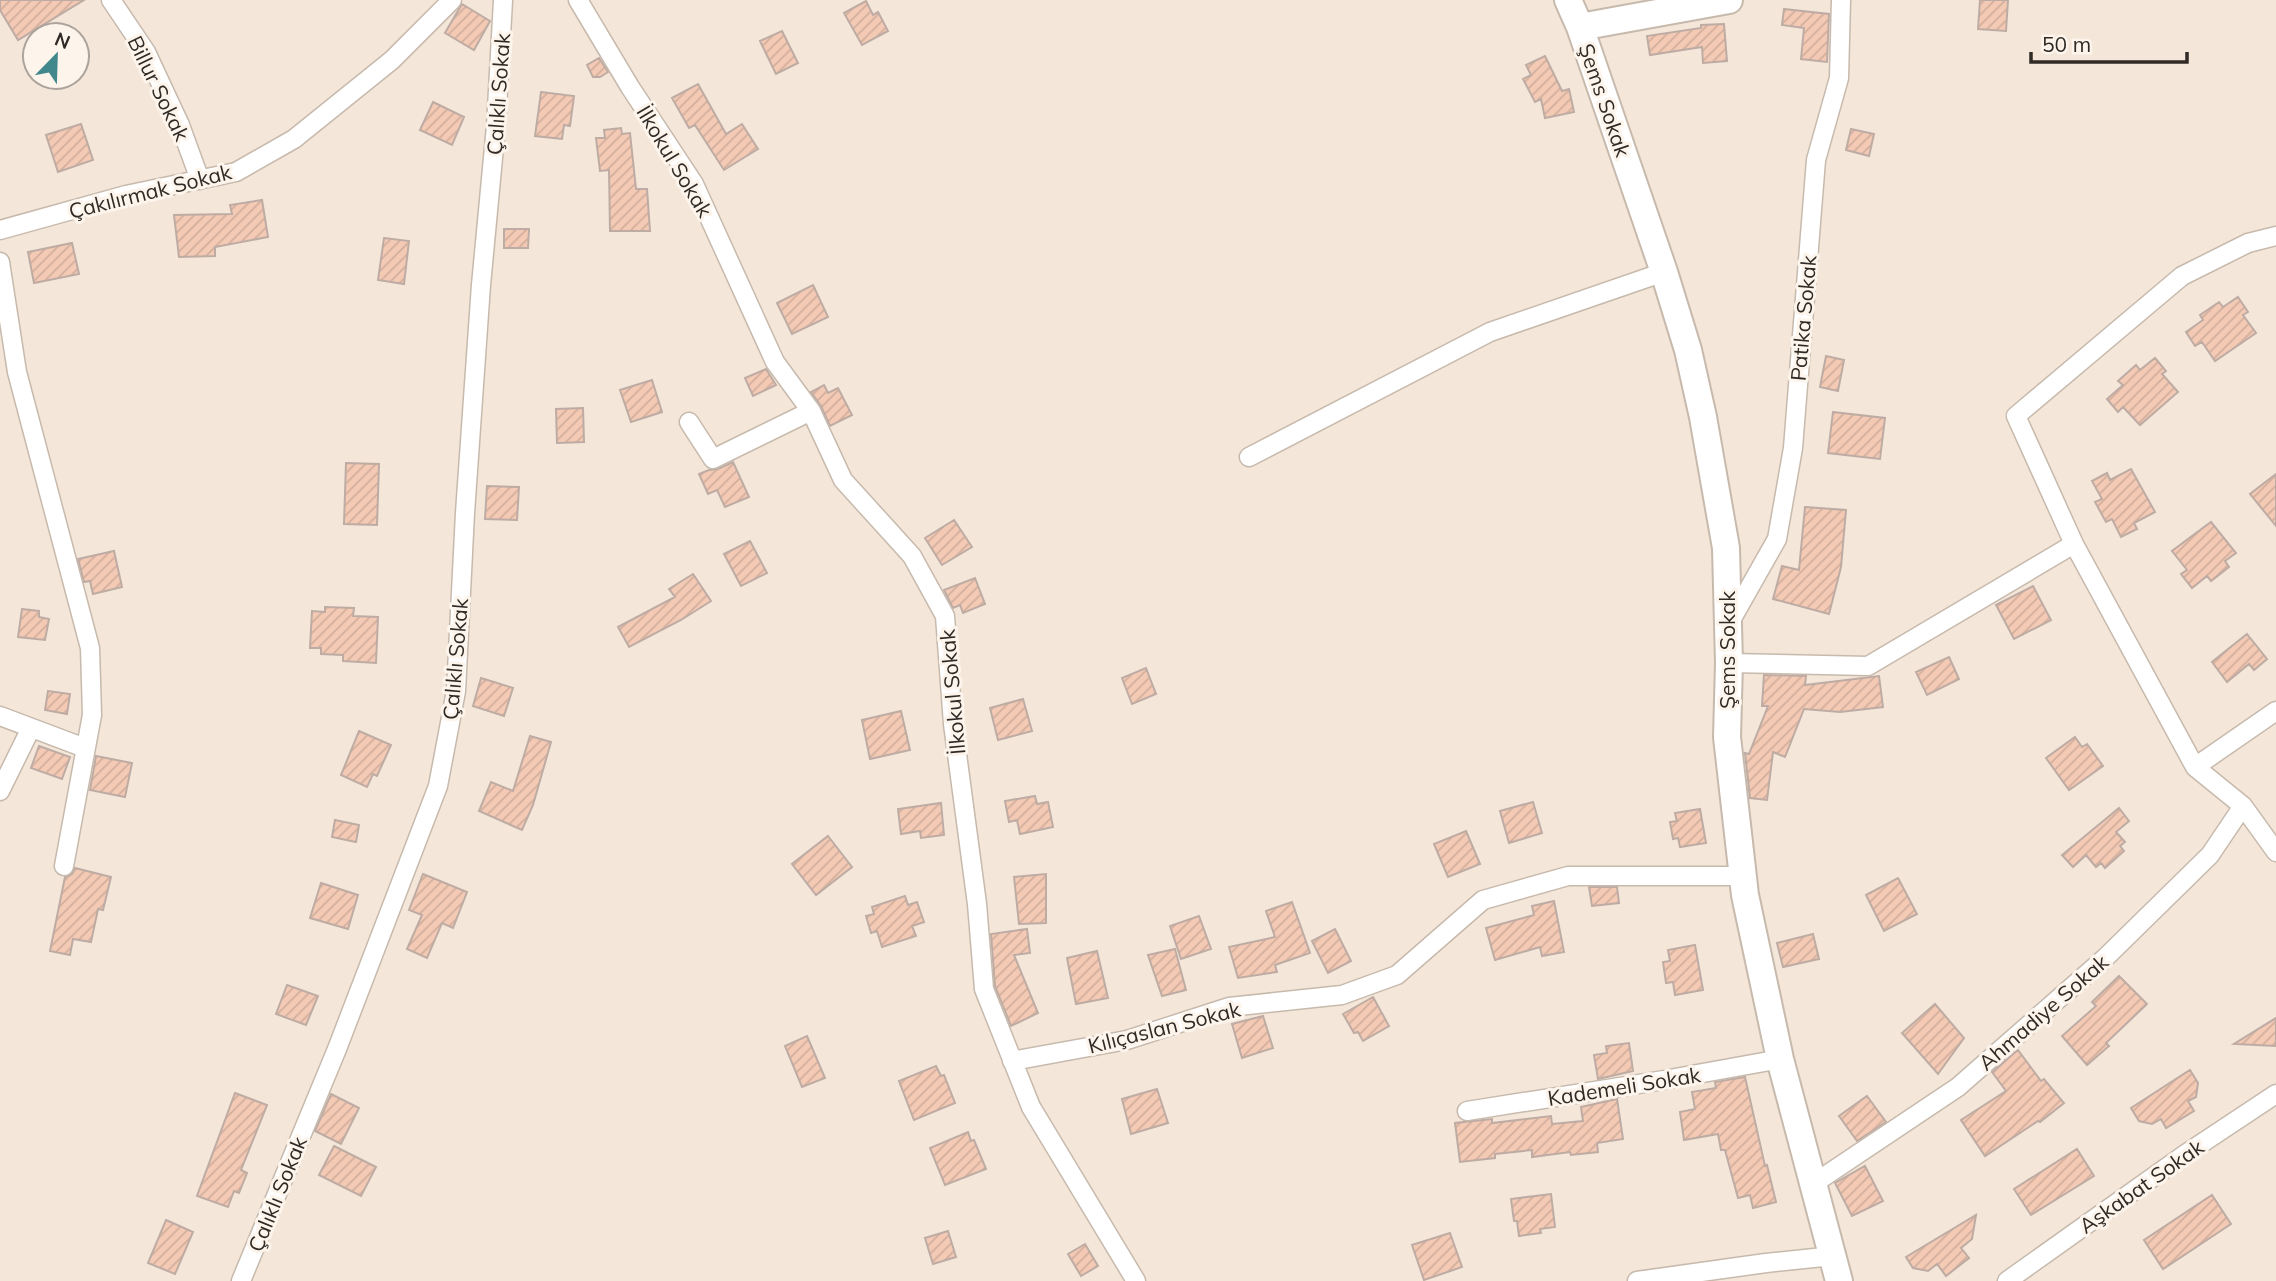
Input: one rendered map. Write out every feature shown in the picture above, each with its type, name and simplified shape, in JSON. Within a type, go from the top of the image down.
[{"type":"street","name":"Billur Sokak","points":[[111,0],[146,52],[180,125],[200,180]]},
{"type":"street","name":"Çakılırmak Sokak","points":[[0,230],[126,195],[236,173],[294,139],[392,60],[452,0]]},
{"type":"street","name":"Çalıklı Sokak","points":[[241,1281],[337,1049],[438,786],[456,691],[465,513],[481,285],[496,126],[503,0]]},
{"type":"street","name":"İlkokul Sokak","points":[[578,0],[630,87],[694,184],[775,362],[811,411],[843,480],[912,556],[945,616],[953,724],[984,989],[1031,1107],[1136,1281]]},
{"type":"street","name":"Şems Sokak","points":[[1568,0],[1580,27],[1664,271],[1688,351],[1706,430],[1726,548],[1730,663],[1727,737],[1743,876],[1780,1059],[1836,1269]]},
{"type":"street","points":[[1580,27],[1729,0]]},
{"type":"street","name":"Patika Sokak","points":[[1729,625],[1777,539],[1793,448],[1816,160],[1839,78],[1841,0]]},
{"type":"street","points":[[2276,236],[2248,243],[2182,276],[2015,416],[2074,544],[2194,767],[2243,806],[2276,852]]},
{"type":"street","points":[[0,261],[17,372],[90,648],[92,715],[64,866]]},
{"type":"street","points":[[1249,457],[1490,331],[1664,271]]},
{"type":"street","points":[[689,422],[713,459],[811,411]]},
{"type":"street","points":[[1730,663],[1868,666],[2074,544]]},
{"type":"street","points":[[2194,767],[2276,711]]},
{"type":"street","points":[[0,716],[85,748]]},
{"type":"street","points":[[0,791],[31,728]]},
{"type":"street","name":"Ahmadiye Sokak","points":[[1813,1184],[1958,1087],[2105,958],[2210,855],[2243,806]]},
{"type":"street","name":"Kılıçaslan Sokak","points":[[1012,1061],[1127,1040],[1229,1007],[1342,995],[1397,975],[1483,900],[1568,876],[1743,876]]},
{"type":"street","name":"Kademeli Sokak","points":[[1467,1111],[1780,1059]]},
{"type":"street","name":"Aşkabat Sokak","points":[[2007,1281],[2184,1154],[2276,1094]]},
{"type":"street","points":[[1637,1281],[1766,1263],[1836,1269]]},
{"type":"building","points":[[0,0],[84,0],[49,21],[21,21],[21,38],[18,40],[0,10]]},
{"type":"building","points":[[1980,0],[2008,0],[2006,31],[1978,29]]},
{"type":"building","points":[[866,1],[873,15],[878,12],[888,31],[862,45],[844,13]]},
{"type":"building","points":[[462,4],[490,21],[474,50],[445,33]]},
{"type":"building","points":[[1784,9],[1829,14],[1827,62],[1801,59],[1804,28],[1782,25]]},
{"type":"building","points":[[1724,24],[1727,61],[1703,63],[1702,47],[1650,55],[1647,36],[1701,28],[1701,25]]},
{"type":"building","points":[[782,31],[798,63],[776,74],[760,41]]},
{"type":"building","points":[[1545,56],[1562,91],[1569,89],[1574,112],[1545,118],[1541,99],[1535,102],[1523,79],[1531,75],[1526,65]]},
{"type":"building","points":[[599,58],[608,72],[600,77],[593,77],[587,65]]},
{"type":"building","points":[[698,84],[726,134],[742,124],[758,149],[724,170],[695,125],[689,128],[672,98]]},
{"type":"building","points":[[541,92],[574,96],[570,126],[564,125],[562,139],[535,136]]},
{"type":"building","points":[[433,102],[464,117],[452,145],[420,130]]},
{"type":"building","points":[[81,124],[93,160],[58,172],[46,135]]},
{"type":"building","points":[[621,128],[622,134],[630,133],[636,189],[647,189],[650,231],[610,231],[609,170],[600,171],[596,138],[605,138],[604,130]]},
{"type":"building","points":[[1851,129],[1874,134],[1869,156],[1846,150]]},
{"type":"building","points":[[262,200],[268,237],[215,247],[215,256],[179,257],[174,215],[232,214],[230,205]]},
{"type":"building","points":[[504,229],[529,229],[528,248],[504,248]]},
{"type":"building","points":[[384,238],[409,241],[404,284],[378,280]]},
{"type":"building","points":[[72,243],[79,274],[34,283],[28,252]]},
{"type":"building","points":[[813,285],[828,317],[792,334],[777,303]]},
{"type":"building","points":[[2238,297],[2248,312],[2243,315],[2256,333],[2215,361],[2202,342],[2195,346],[2186,332],[2203,320],[2200,315],[2219,302],[2223,307]]},
{"type":"building","points":[[1826,356],[1844,360],[1838,391],[1820,387]]},
{"type":"building","points":[[2155,358],[2166,371],[2162,374],[2178,392],[2140,425],[2123,407],[2118,412],[2107,399],[2123,385],[2118,381],[2136,365],[2140,370]]},
{"type":"building","points":[[766,369],[776,385],[753,396],[745,378]]},
{"type":"building","points":[[652,380],[662,412],[631,422],[620,390]]},
{"type":"building","points":[[824,385],[828,393],[838,388],[852,415],[830,426],[811,392]]},
{"type":"building","points":[[583,408],[584,442],[557,443],[556,409]]},
{"type":"building","points":[[1833,412],[1885,418],[1880,459],[1828,453]]},
{"type":"building","points":[[733,462],[749,497],[725,507],[717,490],[708,494],[699,474]]},
{"type":"building","points":[[346,463],[379,464],[377,525],[344,524]]},
{"type":"building","points":[[2131,469],[2155,512],[2134,523],[2137,529],[2121,537],[2112,519],[2106,522],[2095,502],[2102,499],[2092,481],[2107,473],[2110,480]]},
{"type":"building","points":[[2276,474],[2276,526],[2250,494]]},
{"type":"building","points":[[487,486],[519,487],[517,520],[485,519]]},
{"type":"building","points":[[1805,507],[1846,510],[1841,567],[1829,614],[1773,599],[1782,566],[1799,570]]},
{"type":"building","points":[[954,520],[972,547],[942,565],[925,538]]},
{"type":"building","points":[[2211,522],[2236,553],[2225,561],[2229,567],[2211,581],[2207,576],[2192,588],[2181,574],[2187,570],[2172,551]]},
{"type":"building","points":[[750,541],[767,573],[741,586],[724,554]]},
{"type":"building","points":[[114,551],[122,587],[93,594],[90,581],[84,582],[78,559]]},
{"type":"building","points":[[693,574],[711,601],[629,647],[618,627],[675,597],[669,589]]},
{"type":"building","points":[[975,578],[985,604],[963,613],[960,605],[953,608],[944,590]]},
{"type":"building","points":[[2033,586],[2051,620],[2014,639],[1996,605]]},
{"type":"building","points":[[325,607],[354,608],[353,616],[378,617],[376,663],[343,661],[343,655],[321,654],[321,648],[310,648],[312,611],[325,612]]},
{"type":"building","points":[[22,609],[39,611],[39,617],[49,619],[45,640],[18,637]]},
{"type":"building","points":[[2247,634],[2267,659],[2254,670],[2249,664],[2227,682],[2212,662]]},
{"type":"building","points":[[1949,657],[1959,679],[1927,695],[1916,672]]},
{"type":"building","points":[[1146,668],[1156,694],[1132,704],[1122,678]]},
{"type":"building","points":[[1764,675],[1806,676],[1805,685],[1879,676],[1883,707],[1840,712],[1804,709],[1785,757],[1773,752],[1767,800],[1750,798],[1745,753],[1749,754],[1768,706],[1762,706]]},
{"type":"building","points":[[481,678],[513,688],[504,716],[473,706]]},
{"type":"building","points":[[48,691],[70,694],[67,714],[45,710]]},
{"type":"building","points":[[1023,699],[1032,731],[998,740],[990,708]]},
{"type":"building","points":[[901,711],[910,750],[870,759],[862,720]]},
{"type":"building","points":[[359,731],[391,745],[377,776],[373,774],[367,787],[341,775]]},
{"type":"building","points":[[530,736],[551,742],[533,805],[522,830],[479,811],[491,782],[513,791]]},
{"type":"building","points":[[2075,737],[2082,747],[2087,744],[2103,766],[2069,790],[2046,758]]},
{"type":"building","points":[[39,746],[70,757],[62,779],[31,768]]},
{"type":"building","points":[[96,756],[132,763],[125,797],[90,790]]},
{"type":"building","points":[[1035,796],[1037,804],[1048,802],[1053,827],[1020,834],[1017,820],[1009,822],[1005,801]]},
{"type":"building","points":[[1533,802],[1542,833],[1509,843],[1500,811]]},
{"type":"building","points":[[941,803],[944,835],[921,838],[920,831],[901,834],[898,809]]},
{"type":"building","points":[[2119,808],[2129,821],[2116,832],[2125,842],[2120,846],[2124,851],[2105,868],[2101,863],[2096,867],[2086,855],[2073,867],[2062,855]]},
{"type":"building","points":[[1700,809],[1706,843],[1680,847],[1678,838],[1673,839],[1670,822],[1677,821],[1675,813]]},
{"type":"building","points":[[335,820],[359,825],[356,842],[332,837]]},
{"type":"building","points":[[1466,831],[1480,864],[1448,877],[1434,844]]},
{"type":"building","points":[[828,836],[852,867],[816,895],[792,864]]},
{"type":"building","points":[[75,868],[111,877],[103,910],[98,909],[91,942],[73,939],[70,955],[50,951],[65,877],[72,874]]},
{"type":"building","points":[[423,874],[467,892],[453,928],[442,923],[427,958],[407,949],[422,915],[409,910]]},
{"type":"building","points":[[1046,874],[1046,923],[1019,924],[1014,877]]},
{"type":"building","points":[[1898,878],[1917,914],[1884,931],[1866,895]]},
{"type":"building","points":[[321,883],[358,895],[348,929],[310,918]]},
{"type":"building","points":[[1589,887],[1617,887],[1619,903],[1592,906]]},
{"type":"building","points":[[905,896],[908,905],[917,902],[924,922],[912,926],[916,936],[882,947],[877,931],[871,933],[866,916],[874,914],[872,907]]},
{"type":"building","points":[[1554,901],[1564,952],[1542,956],[1540,947],[1495,960],[1486,928],[1534,915],[1532,906]]},
{"type":"building","points":[[1292,902],[1310,953],[1275,965],[1277,972],[1238,978],[1229,947],[1275,937],[1266,911]]},
{"type":"building","points":[[1199,916],[1211,949],[1181,959],[1170,926]]},
{"type":"building","points":[[1027,929],[1030,953],[1014,955],[1038,1013],[1011,1026],[995,986],[991,934]]},
{"type":"building","points":[[1335,929],[1351,961],[1328,973],[1312,941]]},
{"type":"building","points":[[1813,934],[1819,959],[1783,967],[1777,943]]},
{"type":"building","points":[[1695,945],[1703,990],[1675,995],[1673,982],[1666,983],[1663,962],[1670,961],[1668,950]]},
{"type":"building","points":[[1175,949],[1186,990],[1162,996],[1148,955]]},
{"type":"building","points":[[1097,951],[1108,998],[1076,1004],[1067,958]]},
{"type":"building","points":[[2119,976],[2147,1004],[2106,1043],[2109,1046],[2087,1065],[2062,1036],[2096,1006],[2092,1002]]},
{"type":"building","points":[[287,985],[318,996],[306,1025],[276,1014]]},
{"type":"building","points":[[1373,997],[1389,1026],[1363,1041],[1358,1032],[1354,1033],[1343,1014]]},
{"type":"building","points":[[1935,1004],[1964,1038],[1938,1074],[1902,1033]]},
{"type":"building","points":[[1263,1016],[1273,1048],[1242,1058],[1232,1024]]},
{"type":"building","points":[[2276,1018],[2276,1046],[2234,1044]]},
{"type":"building","points":[[807,1036],[825,1078],[802,1087],[785,1046]]},
{"type":"building","points":[[1629,1043],[1633,1071],[1598,1079],[1594,1055],[1607,1053],[1606,1046]]},
{"type":"building","points":[[2018,1050],[2041,1081],[2044,1079],[2064,1103],[2040,1122],[1985,1156],[1961,1120],[2006,1091],[1992,1072]]},
{"type":"building","points":[[936,1066],[941,1076],[944,1075],[955,1103],[914,1120],[899,1081]]},
{"type":"building","points":[[2190,1070],[2198,1083],[2196,1097],[2188,1101],[2194,1111],[2166,1128],[2161,1119],[2152,1124],[2139,1121],[2131,1108]]},
{"type":"building","points":[[1745,1077],[1776,1202],[1753,1208],[1750,1195],[1738,1198],[1718,1134],[1684,1140],[1680,1112],[1695,1109],[1692,1092],[1716,1088],[1715,1082]]},
{"type":"building","points":[[1157,1089],[1168,1123],[1131,1134],[1122,1099]]},
{"type":"building","points":[[235,1093],[267,1105],[241,1170],[247,1173],[239,1193],[234,1191],[228,1207],[197,1196]]},
{"type":"building","points":[[331,1094],[359,1108],[341,1144],[315,1131]]},
{"type":"building","points":[[1867,1096],[1886,1122],[1857,1141],[1839,1116]]},
{"type":"building","points":[[1617,1099],[1623,1139],[1597,1143],[1598,1152],[1571,1155],[1570,1152],[1532,1157],[1532,1150],[1495,1154],[1495,1158],[1460,1162],[1455,1123],[1492,1119],[1492,1123],[1551,1116],[1552,1124],[1583,1121],[1581,1107]]},
{"type":"building","points":[[968,1132],[986,1169],[945,1185],[930,1148]]},
{"type":"building","points":[[334,1146],[376,1167],[361,1196],[319,1175]]},
{"type":"building","points":[[2077,1149],[2094,1176],[2031,1215],[2014,1189]]},
{"type":"building","points":[[1865,1166],[1883,1201],[1852,1216],[1835,1183]]},
{"type":"building","points":[[1551,1194],[1555,1227],[1540,1229],[1541,1233],[1519,1236],[1511,1199]]},
{"type":"building","points":[[2212,1195],[2231,1224],[2163,1269],[2144,1240]]},
{"type":"building","points":[[1976,1215],[1972,1239],[1961,1248],[1969,1258],[1946,1276],[1937,1264],[1928,1271],[1913,1268],[1906,1257]]},
{"type":"building","points":[[166,1220],[193,1232],[175,1274],[148,1263]]},
{"type":"building","points":[[948,1231],[956,1257],[933,1264],[925,1238]]},
{"type":"building","points":[[1450,1233],[1462,1267],[1424,1280],[1412,1245]]},
{"type":"building","points":[[1085,1244],[1098,1266],[1081,1276],[1068,1254]]}]
